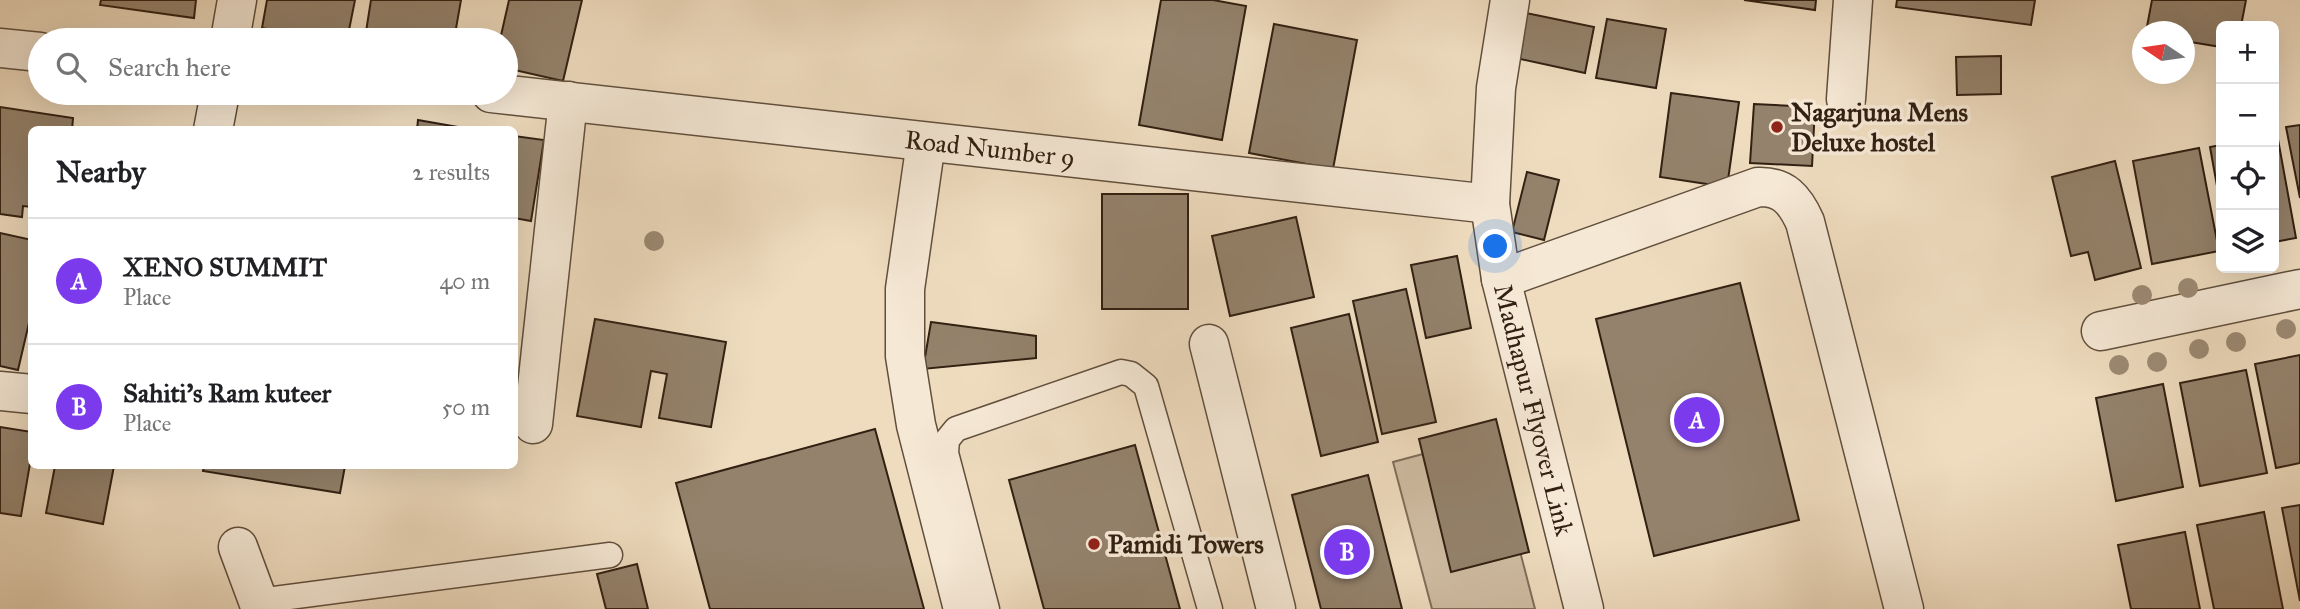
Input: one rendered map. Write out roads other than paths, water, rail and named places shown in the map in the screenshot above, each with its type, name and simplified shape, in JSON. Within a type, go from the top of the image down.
[{"type":"street","points":[[232,28],[237,0]]},
{"type":"street","name":"Madhapur Flyover Link","points":[[1510,0],[1496,88],[1490,204],[1501,279],[1584,609]]},
{"type":"street","points":[[1846,99],[1853,0]]},
{"type":"street","points":[[0,48],[28,51]]},
{"type":"street","name":"Road Number 9","points":[[518,96],[1490,204]]},
{"type":"street","points":[[533,424],[568,102]]},
{"type":"street","points":[[214,126],[218,105]]},
{"type":"street","points":[[926,142],[905,289],[905,356],[916,425],[936,457],[962,609]]},
{"type":"street","points":[[1501,279],[1759,187],[1771,187],[1786,193],[1797,204],[1805,222],[1904,609]]},
{"type":"street","points":[[2101,331],[2300,289]]},
{"type":"street","points":[[1209,344],[1276,609]]},
{"type":"street","points":[[0,391],[28,394]]},
{"type":"street","points":[[238,547],[260,605]]},
{"type":"lane","points":[[987,609],[936,457],[956,429],[1121,372],[1131,374],[1146,386],[1210,609]]},
{"type":"lane","points":[[260,605],[610,555]]},
{"type":"place","name":"Nagarjuna Mens Deluxe hostel","points":[[1777,127]]},
{"type":"place","name":"XENO SUMMIT","points":[[1697,420]]},
{"type":"place","name":"Pamidi Towers","points":[[1094,544]]},
{"type":"place","name":"Sahiti's Ram kuteer","points":[[1347,552]]}]
